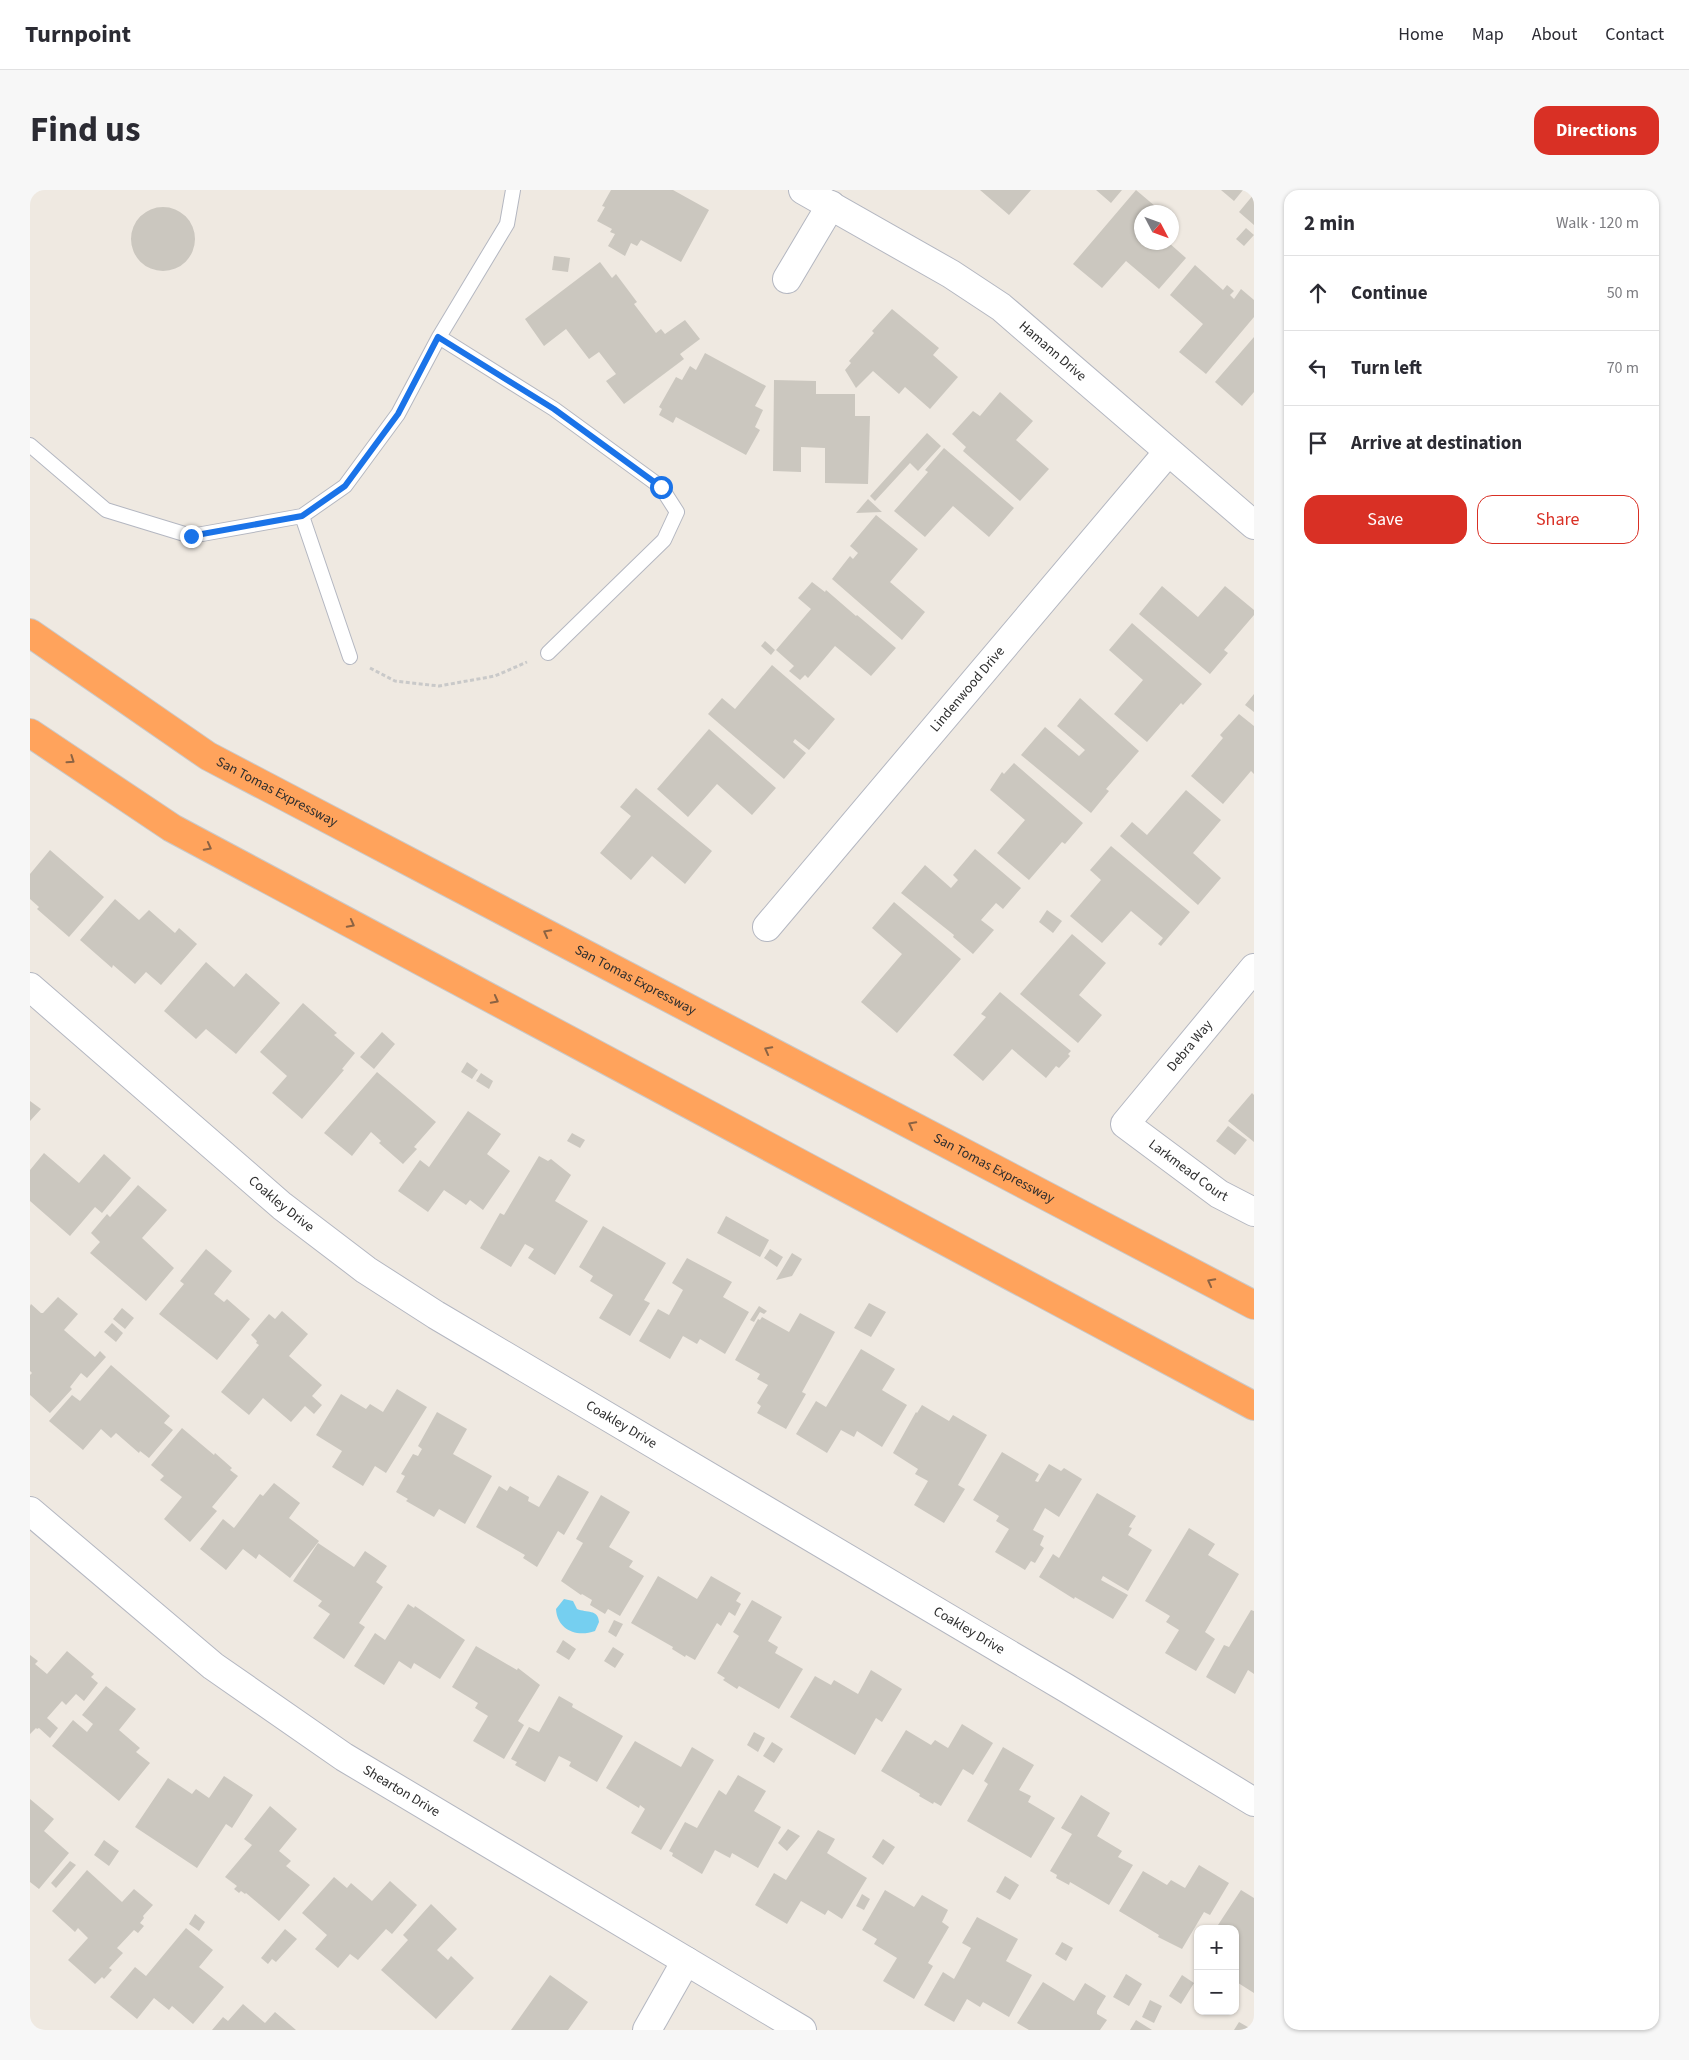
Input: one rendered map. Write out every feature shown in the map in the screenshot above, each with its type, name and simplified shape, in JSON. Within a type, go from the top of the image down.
[{"type":"highway","name":"San Tomas Expressway","points":[[30,633],[208,756],[1254,1305]]},
{"type":"highway","points":[[30,733],[172,828],[1254,1406]]},
{"type":"street","name":"Hamann Drive","points":[[803,190],[951,274],[1001,307],[1254,525]]},
{"type":"street","points":[[787,279],[831,205]]},
{"type":"street","name":"Lindenwood Drive","points":[[767,927],[1168,452]]},
{"type":"street","name":"Debra Way","points":[[1125,1124],[1254,968]]},
{"type":"street","name":"Coakley Drive","points":[[30,987],[282,1206],[366,1270],[444,1320],[1254,1802]]},
{"type":"street","name":"Larkmead Court","points":[[1125,1124],[1219,1194],[1254,1212]]},
{"type":"street","name":"Shearton Drive","points":[[30,1512],[212,1666],[344,1757],[802,2030]]},
{"type":"street","points":[[647,2030],[686,1961]]},
{"type":"lane","points":[[30,446],[106,510],[191,536],[302,516],[345,486],[398,414],[438,337],[506,224],[513,190]]},
{"type":"lane","points":[[438,337],[562,414],[661,487],[677,512],[664,540],[548,653]]},
{"type":"lane","points":[[302,516],[350,657]]},
{"type":"path","points":[[350,657],[395,681],[440,686],[495,676],[548,653]]},
{"type":"water","points":[[564,1599],[573,1601],[577,1609],[597,1615],[599,1622],[595,1631],[581,1633],[564,1627],[557,1616],[556,1609]]},
{"type":"building","points":[[611,190],[673,190],[709,210],[681,262],[641,240],[637,246],[631,243],[625,256],[608,246],[615,234],[610,232],[612,229],[597,221],[605,207],[602,206]]},
{"type":"building","points":[[980,190],[1031,190],[1009,215]]},
{"type":"building","points":[[1096,190],[1122,190],[1111,203]]},
{"type":"building","points":[[1136,190],[1154,205],[1134,205],[1134,250],[1177,250],[1186,258],[1159,289],[1126,261],[1102,288],[1073,264]]},
{"type":"building","points":[[1221,190],[1243,190],[1234,201]]},
{"type":"building","points":[[1254,194],[1254,225],[1239,212]]},
{"type":"building","points":[[163,207],[181,213],[189,221],[195,239],[189,257],[181,265],[163,271],[145,265],[137,257],[131,239],[137,221],[145,213]]},
{"type":"building","points":[[1246,228],[1254,235],[1244,246],[1236,239]]},
{"type":"building","points":[[554,256],[570,258],[568,272],[552,270]]},
{"type":"building","points":[[600,262],[612,278],[616,274],[637,302],[634,304],[656,333],[661,329],[665,334],[685,320],[700,339],[680,354],[684,359],[624,404],[606,381],[616,374],[599,352],[589,359],[566,329],[544,346],[525,319]]},
{"type":"building","points":[[1195,265],[1223,290],[1227,285],[1234,291],[1230,295],[1234,299],[1241,289],[1254,300],[1254,317],[1206,374],[1179,352],[1203,324],[1170,295]]},
{"type":"building","points":[[892,309],[939,348],[933,355],[958,377],[930,409],[905,387],[899,394],[873,371],[856,388],[845,370],[851,363],[849,361],[874,333],[872,331]]},
{"type":"building","points":[[1254,337],[1254,392],[1242,406],[1215,382]]},
{"type":"building","points":[[705,353],[766,386],[755,406],[763,410],[755,427],[760,430],[746,455],[676,417],[673,423],[659,415],[662,409],[659,407],[676,377],[682,380],[690,366],[696,370]]},
{"type":"building","points":[[774,380],[816,381],[816,394],[855,394],[855,416],[870,416],[868,484],[825,483],[825,448],[801,447],[801,472],[773,471]]},
{"type":"building","points":[[1000,392],[1033,421],[1016,440],[1049,469],[1020,501],[963,451],[966,447],[952,434],[973,411],[980,416]]},
{"type":"building","points":[[927,433],[941,446],[918,471],[910,463],[875,501],[870,496]]},
{"type":"building","points":[[944,448],[1014,508],[989,537],[953,506],[925,537],[894,511],[928,472],[925,470]]},
{"type":"building","points":[[868,499],[882,512],[856,513]]},
{"type":"building","points":[[876,515],[918,549],[890,582],[925,612],[902,640],[832,579],[850,556],[853,559],[858,553],[850,546]]},
{"type":"building","points":[[812,582],[825,592],[826,590],[896,648],[871,676],[835,646],[808,678],[805,675],[800,680],[789,671],[794,666],[776,650],[811,609],[798,598]]},
{"type":"building","points":[[1162,586],[1198,617],[1225,586],[1254,610],[1254,615],[1224,650],[1228,653],[1210,674],[1139,614]]},
{"type":"building","points":[[1132,623],[1202,684],[1183,705],[1181,703],[1147,742],[1114,714],[1143,680],[1109,650]]},
{"type":"building","points":[[765,641],[775,650],[771,655],[761,646]]},
{"type":"building","points":[[772,665],[835,719],[809,750],[795,739],[793,742],[806,753],[784,779],[708,714],[722,698],[735,709]]},
{"type":"building","points":[[1254,694],[1254,712],[1245,705]]},
{"type":"building","points":[[1080,698],[1139,751],[1106,789],[1109,791],[1091,813],[1021,755],[1045,727],[1079,756],[1085,750],[1057,726]]},
{"type":"building","points":[[1239,714],[1254,726],[1254,774],[1251,771],[1223,804],[1191,776],[1223,738],[1220,735]]},
{"type":"building","points":[[709,729],[776,788],[752,815],[717,784],[688,817],[657,789]]},
{"type":"building","points":[[1014,763],[1083,823],[1065,844],[1062,842],[1029,880],[997,853],[1025,820],[990,790],[1002,772],[1004,774]]},
{"type":"building","points":[[636,788],[712,851],[685,884],[652,856],[631,880],[600,853],[631,816],[620,807]]},
{"type":"building","points":[[1186,790],[1221,820],[1193,853],[1221,878],[1198,905],[1120,836],[1132,822],[1147,835]]},
{"type":"building","points":[[1111,846],[1190,912],[1161,946],[1158,944],[1163,938],[1131,911],[1102,943],[1070,916],[1101,880],[1090,870]]},
{"type":"building","points":[[975,849],[1021,888],[1003,909],[996,903],[981,920],[994,930],[973,954],[953,937],[954,935],[901,893],[925,865],[951,888],[958,880],[953,875]]},
{"type":"building","points":[[50,850],[104,897],[69,937],[37,909],[39,907],[30,899],[30,874]]},
{"type":"building","points":[[115,899],[139,920],[149,910],[175,933],[179,928],[197,944],[161,985],[146,972],[135,984],[113,965],[112,968],[80,940]]},
{"type":"building","points":[[894,902],[961,959],[897,1033],[861,1002],[902,954],[872,928]]},
{"type":"building","points":[[1047,910],[1062,921],[1053,933],[1039,922]]},
{"type":"building","points":[[1072,934],[1106,963],[1079,995],[1102,1015],[1078,1043],[1020,994]]},
{"type":"building","points":[[206,962],[234,987],[246,973],[280,1003],[236,1054],[206,1029],[196,1039],[164,1011]]},
{"type":"building","points":[[1000,992],[1071,1051],[1068,1054],[1070,1056],[1059,1068],[1056,1066],[1046,1078],[1012,1049],[983,1081],[953,1055],[986,1017],[981,1014]]},
{"type":"building","points":[[303,1003],[337,1033],[334,1035],[355,1053],[342,1069],[344,1070],[302,1119],[272,1093],[287,1076],[260,1052]]},
{"type":"building","points":[[382,1032],[395,1044],[374,1069],[360,1057]]},
{"type":"building","points":[[467,1062],[478,1070],[472,1079],[461,1072]]},
{"type":"building","points":[[377,1072],[436,1122],[414,1147],[417,1149],[403,1164],[379,1143],[381,1141],[371,1132],[352,1156],[324,1133]]},
{"type":"building","points":[[481,1073],[493,1081],[489,1089],[476,1081]]},
{"type":"building","points":[[1252,1093],[1254,1095],[1254,1142],[1228,1121]]},
{"type":"building","points":[[30,1101],[41,1109],[30,1121]]},
{"type":"building","points":[[468,1111],[501,1134],[487,1154],[510,1171],[483,1210],[470,1200],[466,1205],[444,1190],[428,1212],[398,1191],[420,1160],[429,1167]]},
{"type":"building","points":[[1228,1126],[1247,1140],[1235,1155],[1216,1141]]},
{"type":"building","points":[[572,1133],[585,1140],[580,1148],[567,1141]]},
{"type":"building","points":[[44,1153],[79,1183],[104,1154],[131,1178],[102,1213],[95,1207],[70,1236],[30,1201],[30,1170]]},
{"type":"building","points":[[539,1156],[548,1161],[551,1159],[571,1175],[555,1201],[588,1221],[555,1275],[528,1258],[534,1249],[525,1244],[511,1267],[480,1248],[500,1213],[504,1215]]},
{"type":"building","points":[[138,1185],[167,1210],[142,1238],[174,1268],[146,1301],[90,1253],[100,1242],[91,1233],[107,1214],[110,1217]]},
{"type":"building","points":[[726,1216],[769,1240],[760,1257],[717,1233]]},
{"type":"building","points":[[603,1226],[666,1263],[644,1300],[650,1303],[630,1336],[599,1318],[613,1295],[590,1281],[593,1276],[579,1267]]},
{"type":"building","points":[[206,1249],[232,1271],[214,1294],[224,1302],[227,1299],[250,1319],[217,1360],[159,1314],[184,1284],[180,1281]]},
{"type":"building","points":[[770,1249],[783,1257],[777,1267],[764,1258]]},
{"type":"building","points":[[792,1253],[802,1259],[792,1276],[776,1280]]},
{"type":"building","points":[[687,1258],[732,1282],[723,1297],[749,1312],[725,1354],[700,1339],[697,1344],[683,1336],[670,1359],[639,1341],[658,1309],[669,1315],[683,1290],[672,1283]]},
{"type":"building","points":[[58,1297],[78,1314],[64,1330],[95,1357],[100,1351],[106,1357],[87,1378],[81,1373],[70,1387],[72,1389],[50,1413],[30,1395],[30,1375],[32,1373],[30,1371],[30,1306],[31,1304],[43,1313]]},
{"type":"building","points":[[869,1303],[886,1312],[871,1337],[854,1328]]},
{"type":"building","points":[[759,1306],[767,1311],[764,1314],[760,1312],[754,1322],[750,1320]]},
{"type":"building","points":[[122,1308],[134,1318],[125,1329],[113,1319]]},
{"type":"building","points":[[282,1311],[308,1334],[289,1356],[322,1385],[312,1396],[322,1405],[314,1414],[305,1406],[291,1422],[263,1398],[249,1415],[221,1392],[259,1345],[251,1335],[269,1314],[275,1319]]},
{"type":"building","points":[[800,1313],[835,1332],[802,1392],[806,1394],[786,1429],[757,1413],[761,1406],[757,1403],[768,1385],[757,1379],[760,1374],[735,1360],[758,1319],[760,1320],[762,1317],[789,1332]]},
{"type":"building","points":[[112,1323],[123,1333],[116,1342],[104,1332]]},
{"type":"building","points":[[861,1349],[895,1369],[882,1390],[907,1405],[882,1447],[857,1431],[854,1437],[841,1430],[827,1453],[796,1434],[816,1401],[826,1407]]},
{"type":"building","points":[[111,1365],[170,1416],[164,1423],[173,1430],[149,1458],[140,1451],[139,1453],[116,1433],[111,1438],[101,1429],[83,1450],[49,1421],[72,1395],[80,1401]]},
{"type":"building","points":[[397,1389],[427,1407],[386,1473],[375,1466],[363,1486],[332,1467],[342,1451],[316,1435],[341,1394],[366,1409],[370,1404],[383,1412]]},
{"type":"building","points":[[922,1405],[949,1421],[953,1415],[987,1435],[958,1485],[965,1489],[944,1523],[914,1505],[928,1481],[915,1474],[918,1469],[893,1453],[916,1412]]},
{"type":"building","points":[[437,1412],[467,1429],[453,1454],[492,1476],[465,1524],[439,1509],[434,1517],[406,1501],[408,1499],[396,1492],[405,1476],[401,1474],[413,1454],[418,1456],[422,1449],[418,1446]]},
{"type":"building","points":[[182,1428],[214,1455],[215,1453],[238,1476],[212,1507],[217,1511],[190,1542],[164,1519],[182,1497],[160,1480],[164,1476],[151,1465]]},
{"type":"building","points":[[1002,1452],[1039,1474],[1035,1481],[1038,1482],[1049,1464],[1061,1471],[1064,1468],[1082,1479],[1059,1517],[1045,1508],[1033,1530],[1044,1536],[1040,1545],[1044,1548],[1035,1563],[1031,1561],[1025,1570],[995,1552],[1009,1529],[996,1521],[999,1516],[973,1500]]},
{"type":"building","points":[[558,1475],[589,1492],[564,1535],[558,1531],[537,1567],[523,1558],[525,1555],[476,1527],[499,1486],[507,1491],[510,1486],[529,1497],[528,1501],[539,1507]]},
{"type":"building","points":[[274,1483],[300,1503],[289,1518],[319,1541],[290,1578],[259,1554],[256,1559],[243,1549],[226,1570],[200,1549],[223,1519],[234,1528],[260,1494],[263,1496]]},
{"type":"building","points":[[1097,1493],[1136,1516],[1129,1527],[1132,1528],[1128,1535],[1152,1550],[1128,1591],[1103,1576],[1101,1580],[1128,1595],[1113,1619],[1075,1597],[1074,1599],[1039,1577],[1053,1554],[1059,1558]]},
{"type":"building","points":[[601,1495],[630,1512],[609,1547],[633,1561],[629,1567],[644,1576],[620,1616],[608,1609],[605,1614],[590,1605],[592,1600],[561,1581],[583,1543],[576,1539]]},
{"type":"building","points":[[1189,1528],[1215,1544],[1208,1555],[1239,1574],[1205,1632],[1215,1639],[1196,1671],[1165,1653],[1179,1630],[1166,1622],[1170,1616],[1145,1601]]},
{"type":"building","points":[[318,1543],[354,1567],[365,1551],[387,1566],[376,1582],[383,1587],[359,1623],[365,1627],[344,1659],[313,1638],[330,1614],[318,1606],[322,1601],[293,1581]]},
{"type":"building","points":[[658,1576],[697,1599],[711,1576],[741,1593],[736,1601],[741,1604],[735,1616],[729,1612],[721,1626],[717,1623],[695,1660],[686,1655],[685,1657],[672,1649],[673,1647],[631,1623]]},
{"type":"building","points":[[752,1600],[782,1617],[768,1641],[778,1647],[775,1653],[803,1669],[779,1709],[739,1686],[737,1689],[723,1680],[725,1678],[717,1673],[739,1636],[733,1632]]},
{"type":"building","points":[[408,1604],[414,1608],[415,1606],[465,1640],[440,1679],[414,1663],[411,1669],[399,1661],[384,1685],[354,1666],[375,1633],[385,1640]]},
{"type":"building","points":[[1251,1610],[1254,1611],[1254,1674],[1248,1670],[1235,1694],[1206,1677],[1224,1645],[1229,1647]]},
{"type":"building","points":[[614,1620],[623,1624],[616,1637],[608,1632]]},
{"type":"building","points":[[563,1640],[576,1649],[569,1660],[556,1652]]},
{"type":"building","points":[[476,1646],[517,1670],[518,1668],[540,1685],[518,1721],[524,1725],[504,1759],[473,1741],[488,1716],[475,1708],[478,1703],[452,1687]]},
{"type":"building","points":[[613,1647],[624,1654],[615,1668],[604,1661]]},
{"type":"building","points":[[67,1651],[94,1674],[91,1677],[98,1683],[84,1701],[76,1694],[66,1705],[62,1701],[47,1718],[58,1728],[50,1738],[39,1728],[36,1728],[30,1734],[30,1655],[38,1661],[35,1664],[47,1674]]},
{"type":"building","points":[[871,1670],[902,1689],[882,1722],[876,1718],[855,1755],[790,1717],[815,1676],[831,1685],[834,1680],[858,1694]]},
{"type":"building","points":[[106,1686],[136,1709],[119,1730],[140,1748],[136,1752],[150,1763],[119,1801],[52,1746],[73,1720],[87,1732],[93,1724],[82,1715]]},
{"type":"building","points":[[559,1696],[573,1704],[572,1707],[623,1736],[597,1782],[569,1766],[571,1762],[559,1756],[545,1782],[515,1765],[517,1762],[511,1759],[529,1727],[539,1732]]},
{"type":"building","points":[[962,1724],[993,1743],[973,1775],[963,1769],[941,1806],[919,1796],[920,1794],[881,1771],[906,1730],[931,1745],[935,1740],[948,1748]]},
{"type":"building","points":[[754,1732],[765,1738],[758,1752],[747,1745]]},
{"type":"building","points":[[635,1741],[681,1767],[692,1747],[714,1760],[661,1850],[631,1833],[645,1809],[640,1805],[639,1808],[606,1788]]},
{"type":"building","points":[[772,1742],[783,1749],[774,1763],[763,1756]]},
{"type":"building","points":[[1003,1747],[1034,1765],[1019,1790],[1031,1796],[1028,1802],[1055,1818],[1031,1858],[967,1821],[988,1784],[984,1781]]},
{"type":"building","points":[[738,1775],[766,1791],[754,1811],[781,1827],[758,1868],[732,1853],[730,1858],[715,1850],[702,1874],[672,1856],[673,1853],[669,1851],[685,1822],[697,1828],[719,1790],[726,1795]]},
{"type":"building","points":[[224,1776],[253,1795],[232,1828],[226,1824],[197,1868],[135,1827],[168,1778],[192,1794],[196,1789],[209,1798]]},
{"type":"building","points":[[1081,1795],[1110,1813],[1097,1836],[1122,1851],[1118,1857],[1133,1865],[1109,1905],[1070,1882],[1069,1885],[1056,1878],[1057,1875],[1050,1871],[1072,1834],[1061,1828]]},
{"type":"building","points":[[30,1799],[54,1819],[44,1831],[69,1853],[39,1889],[30,1882]]},
{"type":"building","points":[[270,1806],[297,1829],[279,1851],[291,1861],[286,1866],[310,1885],[279,1921],[246,1893],[241,1891],[239,1893],[234,1889],[237,1886],[225,1877],[252,1845],[244,1839]]},
{"type":"building","points":[[788,1829],[800,1836],[787,1851],[778,1843]]},
{"type":"building","points":[[818,1830],[835,1839],[827,1853],[867,1878],[842,1919],[828,1910],[825,1915],[801,1901],[787,1924],[755,1905],[774,1873],[786,1880]]},
{"type":"building","points":[[883,1839],[895,1847],[883,1865],[872,1857]]},
{"type":"building","points":[[104,1840],[119,1851],[109,1866],[94,1855]]},
{"type":"building","points":[[70,1861],[76,1865],[56,1888],[51,1883]]},
{"type":"building","points":[[1199,1865],[1229,1883],[1210,1915],[1204,1912],[1196,1925],[1194,1925],[1194,1929],[1182,1949],[1158,1937],[1159,1935],[1119,1911],[1143,1871],[1167,1885],[1171,1880],[1185,1888]]},
{"type":"building","points":[[87,1870],[122,1902],[134,1889],[153,1905],[143,1916],[144,1918],[140,1923],[144,1926],[138,1933],[134,1930],[117,1948],[123,1953],[109,1968],[112,1970],[104,1979],[102,1977],[95,1984],[68,1960],[88,1938],[78,1928],[75,1932],[52,1911]]},
{"type":"building","points":[[1005,1876],[1019,1885],[1010,1900],[996,1892]]},
{"type":"building","points":[[334,1877],[347,1888],[351,1883],[372,1901],[390,1881],[417,1905],[392,1934],[386,1929],[358,1960],[350,1954],[338,1968],[315,1949],[327,1935],[302,1913]]},
{"type":"building","points":[[885,1890],[914,1907],[922,1895],[948,1910],[942,1922],[949,1927],[928,1963],[933,1966],[914,1999],[883,1981],[897,1958],[874,1944],[877,1939],[862,1930]]},
{"type":"building","points":[[1241,1890],[1254,1898],[1254,1993],[1239,1984],[1239,1925],[1218,1925]]},
{"type":"building","points":[[862,1894],[870,1899],[864,1910],[856,1906]]},
{"type":"building","points":[[431,1904],[457,1929],[437,1950],[448,1960],[451,1956],[474,1978],[436,2019],[381,1970],[408,1940],[403,1935]]},
{"type":"building","points":[[195,1914],[205,1922],[199,1931],[189,1924]]},
{"type":"building","points":[[977,1917],[1018,1939],[1006,1961],[1032,1975],[1009,2017],[983,2002],[980,2007],[967,1999],[954,2022],[924,2005],[943,1972],[954,1979],[971,1948],[962,1943]]},
{"type":"building","points":[[186,1928],[213,1950],[199,1967],[224,1987],[193,2024],[172,2006],[169,2010],[154,1998],[137,2019],[110,1997],[135,1967],[146,1976]]},
{"type":"building","points":[[285,1929],[297,1939],[276,1962],[272,1959],[268,1964],[261,1958]]},
{"type":"building","points":[[1062,1942],[1073,1948],[1066,1961],[1055,1954]]},
{"type":"building","points":[[1126,1974],[1142,1984],[1129,2006],[1113,1997]]},
{"type":"building","points":[[550,1975],[588,2002],[568,2030],[511,2030]]},
{"type":"building","points":[[1182,1975],[1194,1983],[1181,2004],[1169,1996]]},
{"type":"building","points":[[1043,1982],[1074,2001],[1085,1983],[1106,1996],[1097,2011],[1097,2014],[1107,2020],[1100,2030],[1029,2030],[1017,2023]]},
{"type":"building","points":[[1150,2000],[1162,2006],[1154,2023],[1142,2017]]},
{"type":"building","points":[[243,2004],[265,2023],[275,2012],[296,2030],[212,2030],[223,2017],[228,2021]]},
{"type":"building","points":[[1136,2020],[1152,2030],[1130,2030]]},
{"type":"building","points":[[1239,2022],[1253,2030],[1234,2030]]},
{"type":"route","points":[[191,536],[302,516],[345,486],[398,414],[438,337],[554,409],[661,487]]}]
